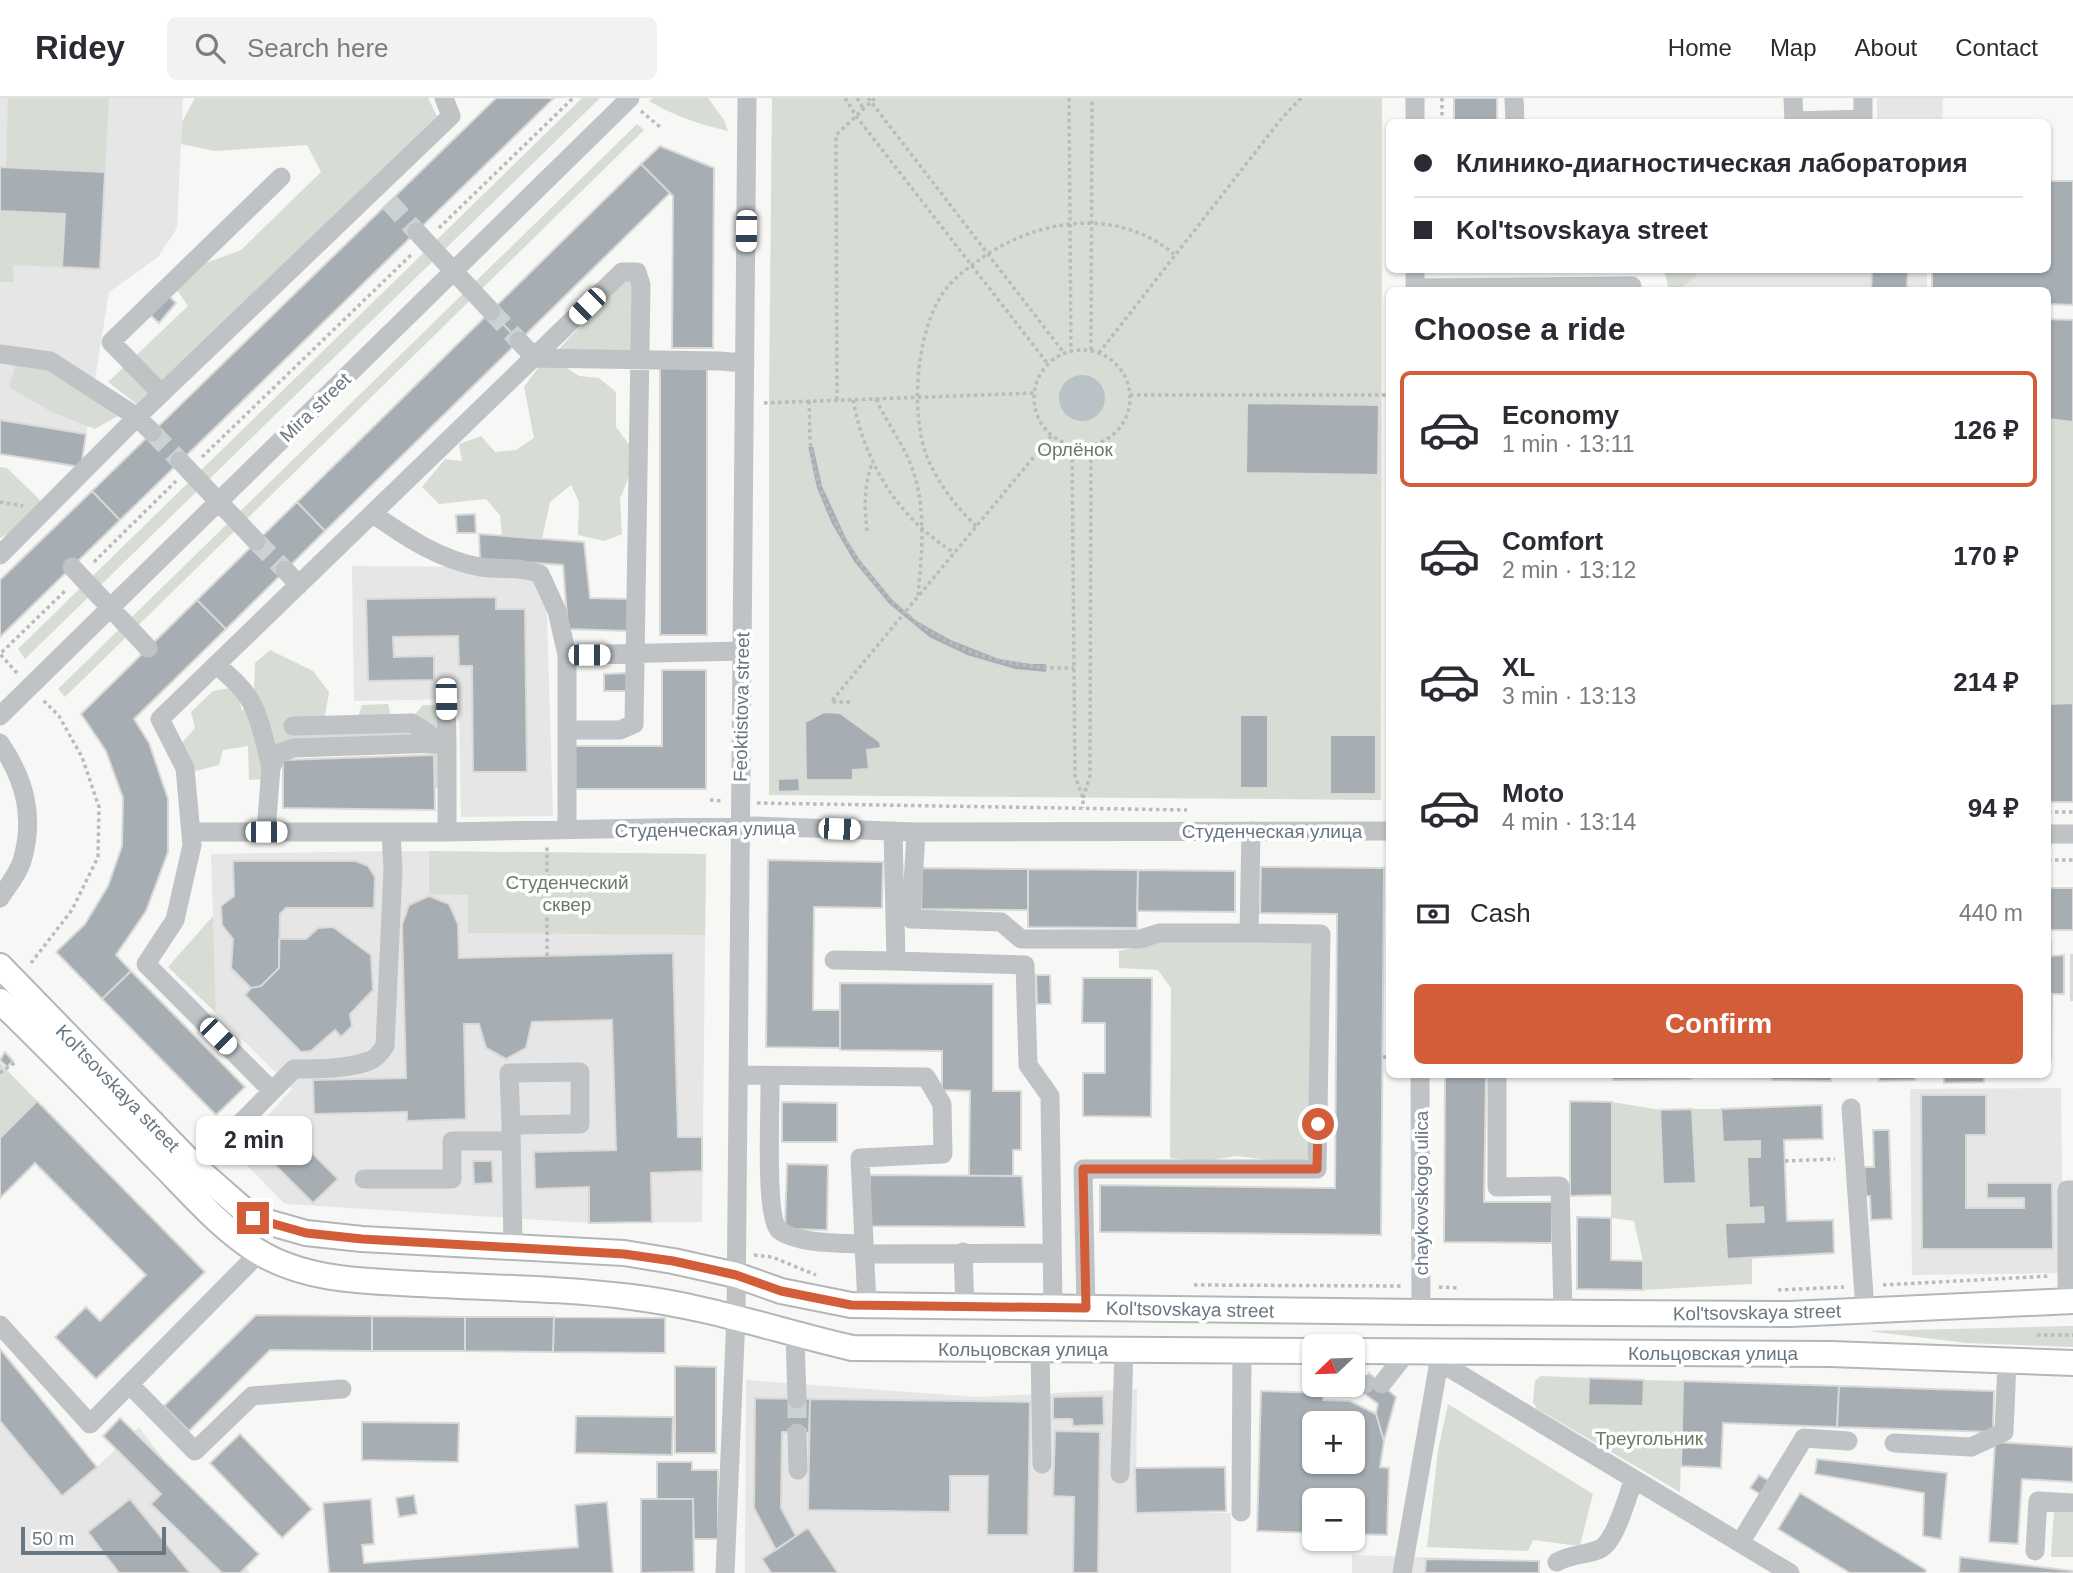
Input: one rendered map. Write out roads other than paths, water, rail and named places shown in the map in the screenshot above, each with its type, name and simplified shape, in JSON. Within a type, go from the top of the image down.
[{"type":"main road","name":"Kol'tsovskaya street","points":[[0,966],[196,1168],[253,1218],[306,1233],[362,1239],[624,1254],[673,1261],[736,1275],[781,1291],[866,1306],[1790,1314],[2070,1301]]},
{"type":"main road","name":"Kol'tsovskaya street","points":[[0,1001],[200,1203],[259,1253],[303,1272],[364,1281],[627,1296],[676,1302],[736,1316]]},
{"type":"main road","name":"Кольцовская улица","points":[[736,1316],[796,1335],[852,1348],[1302,1351]]},
{"type":"main road","name":"Кольцовская улица","points":[[1365,1352],[1423,1355],[1830,1354],[2073,1363]]},
{"type":"street","points":[[0,555],[161,393],[382,195],[451,116],[444,98]]},
{"type":"street","name":"Mira street","points":[[0,716],[630,98]]},
{"type":"street","name":"Feoktistova street","points":[[725,1573],[736,1316],[747,98]]},
{"type":"street","points":[[1415,98],[1415,119]]},
{"type":"street","points":[[1789,119],[1793,98]]},
{"type":"street","points":[[1863,98],[1863,119]]},
{"type":"street","points":[[1516,119],[1520,100]]},
{"type":"street","points":[[161,393],[111,342],[281,177]]},
{"type":"street","points":[[421,236],[491,311]]},
{"type":"street","points":[[272,1091],[146,964],[175,920],[192,845],[185,768],[160,719],[622,272],[637,272],[642,285],[638,360],[634,724],[620,730],[567,730]]},
{"type":"street","points":[[1415,283],[1632,286]]},
{"type":"street","points":[[519,341],[535,358],[745,363]]},
{"type":"street","points":[[0,354],[50,361],[136,417],[152,432]]},
{"type":"street","points":[[184,466],[256,541]]},
{"type":"street","points":[[373,514],[406,538],[454,560],[481,567],[526,569],[540,574],[557,611],[567,655],[567,730],[557,830]]},
{"type":"street","points":[[285,570],[299,585]]},
{"type":"street","points":[[76,571],[148,648]]},
{"type":"street","points":[[567,655],[742,651]]},
{"type":"street","points":[[217,665],[251,702],[262,729],[271,767],[266,832]]},
{"type":"street","points":[[446,699],[441,744],[447,832]]},
{"type":"street","points":[[293,726],[412,723],[441,744]]},
{"type":"street","points":[[0,743],[20,777],[27,806],[27,831],[22,863],[0,898]]},
{"type":"street","points":[[271,767],[279,753],[294,748],[441,744]]},
{"type":"street","name":"Студенческая улица","points":[[192,832],[447,832],[758,826],[916,832],[1386,831]]},
{"type":"street","points":[[893,831],[896,961]]},
{"type":"street","points":[[1249,933],[1251,831]]},
{"type":"street","points":[[196,1168],[294,1069],[310,1070],[368,1062],[380,1054],[385,1045],[393,869],[391,832]]},
{"type":"street","points":[[916,832],[911,919],[1001,922],[1021,939],[1140,939],[1159,933],[1321,934],[1317,1169],[1083,1169],[1086,1308]]},
{"type":"street","points":[[2051,834],[2073,834]]},
{"type":"street","points":[[834,960],[1025,965],[1028,1065],[1050,1096],[1054,1286],[1052,1308]]},
{"type":"street","points":[[364,1179],[452,1180],[452,1141],[511,1133],[580,1124],[580,1072],[509,1073],[511,1133],[513,1248]]},
{"type":"street","points":[[738,1075],[926,1077],[942,1104],[943,1154],[860,1158],[866,1306]]},
{"type":"street","points":[[770,1076],[772,1217],[776,1227],[786,1234],[864,1249],[1052,1253]]},
{"type":"street","name":"chaykovskogo ulica","points":[[1420,1078],[1421,1312]]},
{"type":"street","points":[[1497,1078],[1497,1187],[1560,1186],[1563,1313]]},
{"type":"street","points":[[1851,1108],[1865,1310]]},
{"type":"street","points":[[2070,1301],[2067,1190],[2073,1190]]},
{"type":"street","points":[[962,1252],[965,1307]]},
{"type":"street","points":[[0,1325],[90,1424],[259,1253]]},
{"type":"street","points":[[796,1335],[797,1399]]},
{"type":"street","points":[[1040,1349],[1042,1464]]},
{"type":"street","points":[[1120,1474],[1124,1350]]},
{"type":"street","points":[[1241,1512],[1242,1350]]},
{"type":"street","points":[[1366,1383],[1423,1355]]},
{"type":"street","points":[[1423,1355],[1790,1573]]},
{"type":"street","points":[[1402,1573],[1423,1355]]},
{"type":"street","points":[[1894,1443],[1971,1447],[2004,1432],[2007,1361]]},
{"type":"street","points":[[129,1384],[195,1451],[252,1396],[342,1389]]},
{"type":"street","points":[[797,1433],[798,1470]]},
{"type":"street","points":[[1740,1543],[1804,1438],[1848,1441]]},
{"type":"street","points":[[1556,1562],[1569,1555],[1600,1549],[1611,1540],[1634,1479]]},
{"type":"street","points":[[2035,1551],[2038,1501],[2073,1503]]},
{"type":"tunnel","points":[[389,202],[417,232]]},
{"type":"tunnel","points":[[491,311],[519,341]]},
{"type":"tunnel","points":[[152,432],[180,461]]},
{"type":"tunnel","points":[[256,541],[285,570]]},
{"type":"tunnel","points":[[797,1399],[797,1433]]},
{"type":"park label","name":"Орлёнок","points":[[1075,449]]},
{"type":"park label","name":"Студенческий сквер","points":[[567,893]]},
{"type":"park label","name":"Треугольник","points":[[1649,1438]]}]
